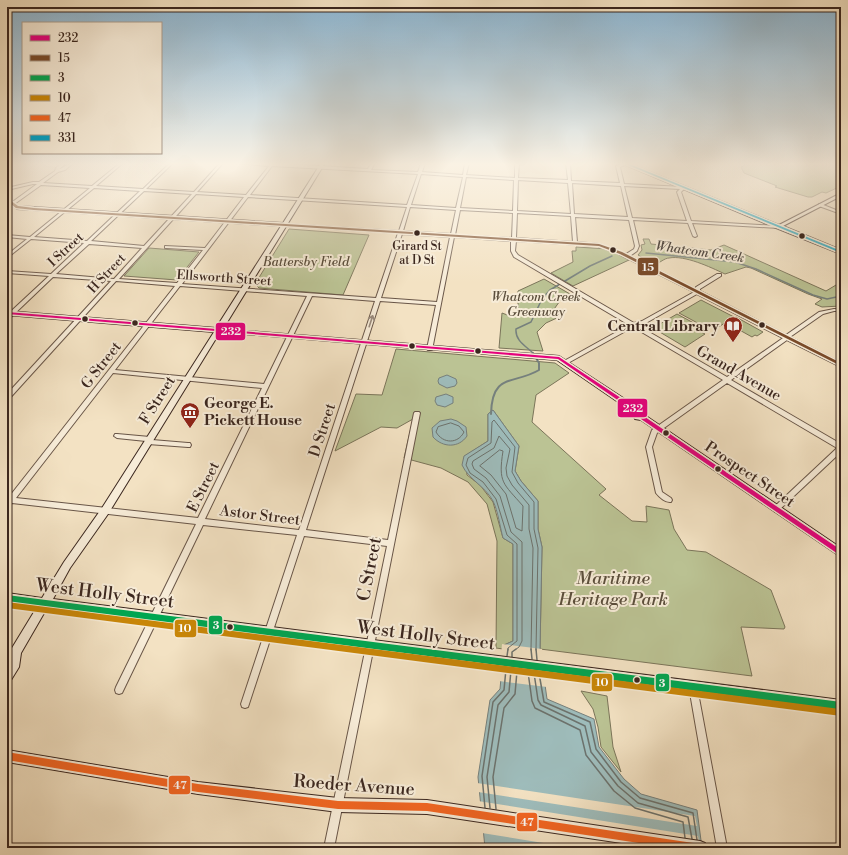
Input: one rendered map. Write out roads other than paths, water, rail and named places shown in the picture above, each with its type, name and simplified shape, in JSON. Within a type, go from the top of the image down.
[{"type":"street","points":[[7,258],[74,203]]},
{"type":"street","name":"I Street","points":[[9,315],[130,203]]},
{"type":"street","name":"H Street","points":[[7,398],[186,203]]},
{"type":"street","name":"G Street","points":[[8,501],[242,203]]},
{"type":"street","name":"F Street","points":[[7,676],[15,663],[11,656],[67,565],[105,510],[298,203]]},
{"type":"street","points":[[344,203],[458,208],[778,227],[824,203]]},
{"type":"street","name":"D Street","points":[[245,704],[410,203]]},
{"type":"street","points":[[9,315],[79,319],[430,349],[459,203]]},
{"type":"street","points":[[514,239],[516,203]]},
{"type":"street","points":[[572,203],[575,243]]},
{"type":"street","points":[[626,256],[638,248],[627,203]]},
{"type":"street","points":[[683,203],[695,236]]},
{"type":"street","points":[[719,203],[841,252]]},
{"type":"street","points":[[7,208],[12,204],[17,207],[64,211],[599,245],[626,256],[841,365]]},
{"type":"street","points":[[820,205],[841,213]]},
{"type":"street","points":[[7,236],[146,246]]},
{"type":"street","name":"Grand Avenue","points":[[514,239],[513,251],[515,254],[632,325],[841,447]]},
{"type":"street","points":[[166,247],[206,250]]},
{"type":"street","name":"Ellsworth Street","points":[[7,272],[439,304]]},
{"type":"street","points":[[564,364],[632,325],[644,322],[697,292],[698,288],[719,275]]},
{"type":"street","name":"E Street","points":[[119,690],[310,295]]},
{"type":"street","points":[[669,500],[659,493],[649,447],[654,432],[821,313],[841,310]]},
{"type":"street","name":"Prospect Street","points":[[430,349],[546,358],[564,364],[635,416],[643,418],[841,553]]},
{"type":"street","points":[[111,371],[266,386]]},
{"type":"street","name":"C Street","points":[[329,848],[417,413]]},
{"type":"street","points":[[117,436],[188,445]]},
{"type":"street","points":[[776,509],[841,447]]},
{"type":"street","name":"Astor Street","points":[[8,501],[105,510],[391,543]]},
{"type":"street","name":"West Holly Street","points":[[7,598],[841,706]]},
{"type":"street","points":[[692,687],[722,848]]},
{"type":"street","name":"Roeder Avenue","points":[[7,756],[198,788],[338,805],[410,806],[448,810],[700,848]]},
{"type":"water","points":[[447,375],[456,379],[457,383],[455,386],[447,388],[439,384],[439,378]]},
{"type":"water","points":[[446,394],[453,397],[453,403],[445,407],[437,405],[435,401],[436,397]]},
{"type":"water","points":[[493,410],[519,446],[515,471],[521,481],[538,501],[538,529],[542,547],[540,649],[547,699],[594,719],[599,747],[624,779],[641,794],[697,810],[702,848],[485,848],[478,777],[490,700],[500,689],[504,645],[513,641],[513,544],[503,538],[496,509],[490,496],[469,475],[462,465],[464,456],[488,441],[488,414]]},
{"type":"water","points":[[451,419],[466,427],[467,436],[460,443],[446,445],[437,441],[433,437],[432,428],[440,421]]},
{"type":"waterway","name":"Whatcom Creek","points":[[646,253],[735,262],[756,269],[813,295],[827,299],[841,296]]},
{"type":"waterway","name":"Whatcom Creek","points":[[533,353],[519,340],[516,329],[531,322],[542,299],[550,290],[590,266],[612,256]]},
{"type":"waterway","name":"Whatcom Creek","points":[[491,414],[492,401],[495,392],[500,386],[506,382],[539,370],[539,363],[533,353]]},
{"type":"place","name":"Girard St at D St","points":[[417,233]]},
{"type":"place","name":"Central Library","points":[[733,343]]},
{"type":"place","name":"George E. Pickett House","points":[[190,429]]},
{"type":"park label","name":"Battersby Field","points":[[306,261]]},
{"type":"park label","name":"Whatcom Creek Greenway","points":[[536,304]]},
{"type":"park label","name":"Maritime Heritage Park","points":[[613,588]]}]
